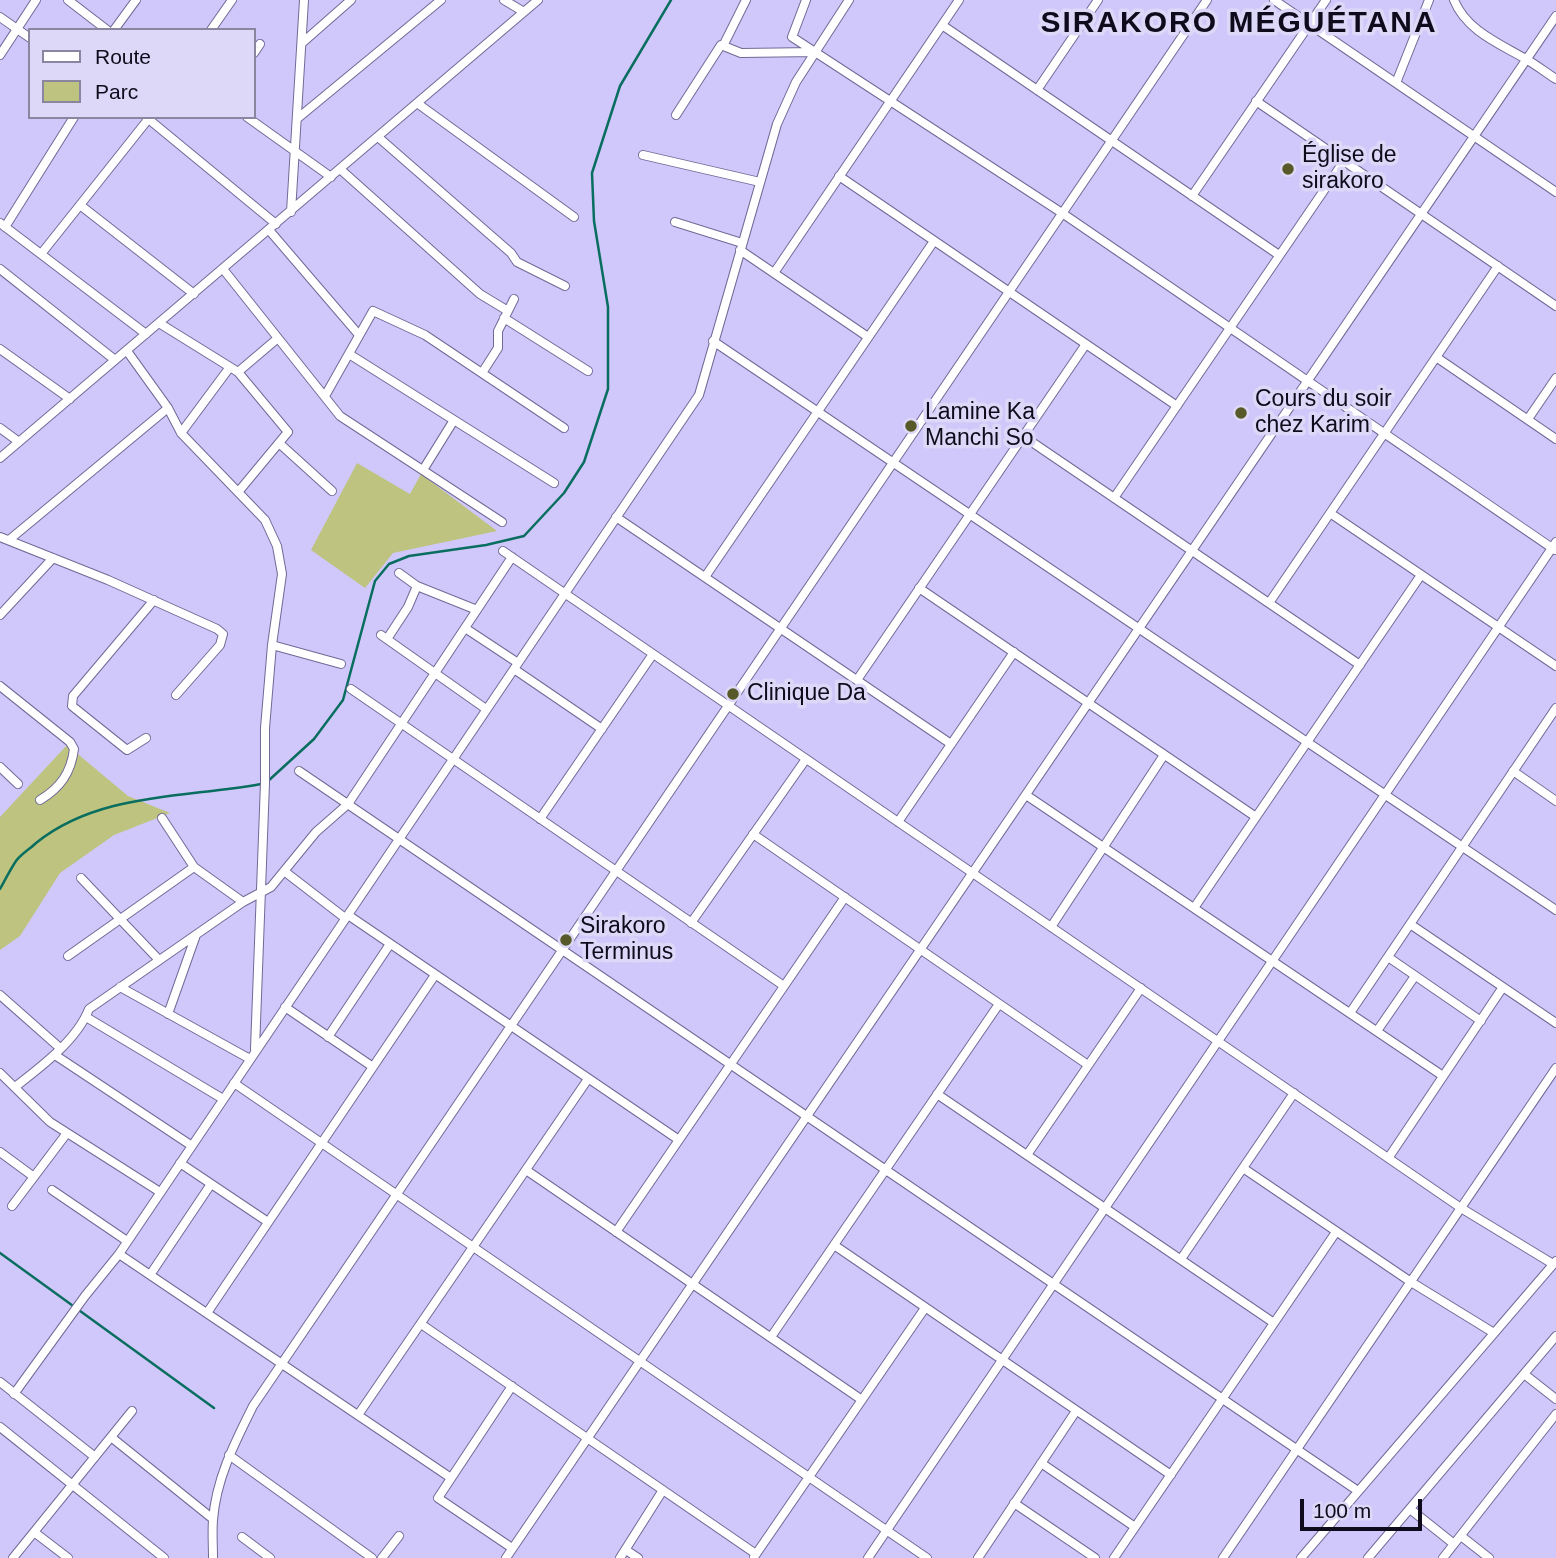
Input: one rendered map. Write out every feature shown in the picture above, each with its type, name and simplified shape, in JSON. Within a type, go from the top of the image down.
[{"type":"street","points":[[0,54],[36,0]]},
{"type":"street","points":[[115,28],[136,0]]},
{"type":"street","points":[[212,28],[232,0]]},
{"type":"street","points":[[291,212],[304,0]]},
{"type":"street","points":[[302,43],[351,0]]},
{"type":"street","points":[[298,118],[442,0]]},
{"type":"street","points":[[504,0],[524,12]]},
{"type":"street","points":[[0,458],[537,0]]},
{"type":"street","points":[[723,46],[746,0]]},
{"type":"street","points":[[806,0],[792,37],[1062,213],[1555,547],[1498,627],[867,1558]]},
{"type":"street","points":[[15,1394],[127,1241],[699,395],[777,124],[796,82],[849,0]]},
{"type":"street","points":[[774,273],[959,0]]},
{"type":"street","points":[[1037,90],[1098,0]]},
{"type":"street","points":[[213,1558],[213,1519],[221,1479],[229,1455],[253,1406],[1207,0]]},
{"type":"street","points":[[1274,0],[1556,192]]},
{"type":"street","points":[[1192,196],[1325,0]]},
{"type":"street","points":[[1395,83],[1429,0]]},
{"type":"street","points":[[1454,0],[1459,12],[1486,37],[1527,59],[1556,79]]},
{"type":"street","points":[[71,1],[105,28]]},
{"type":"street","points":[[506,1558],[1556,16]]},
{"type":"street","points":[[0,17],[28,36]]},
{"type":"street","points":[[942,25],[1279,255]]},
{"type":"street","points":[[256,50],[260,44]]},
{"type":"street","points":[[676,116],[720,45],[741,53],[815,52]]},
{"type":"street","points":[[1256,101],[1556,306]]},
{"type":"street","points":[[417,103],[574,217]]},
{"type":"street","points":[[73,119],[2,225],[146,334]]},
{"type":"street","points":[[41,254],[147,119]]},
{"type":"street","points":[[149,119],[272,227],[359,335]]},
{"type":"street","points":[[250,119],[331,177]]},
{"type":"street","points":[[378,137],[511,253],[517,262],[565,286]]},
{"type":"street","points":[[643,155],[760,182]]},
{"type":"street","points":[[1114,498],[1344,161]]},
{"type":"street","points":[[340,169],[480,294],[588,371]]},
{"type":"street","points":[[839,176],[1177,406]]},
{"type":"street","points":[[80,205],[194,294]]},
{"type":"street","points":[[675,222],[741,246],[774,273],[868,337]]},
{"type":"street","points":[[705,577],[934,241]]},
{"type":"street","points":[[1269,603],[1498,267]]},
{"type":"street","points":[[223,269],[340,416],[502,522]]},
{"type":"street","points":[[0,270],[116,360]]},
{"type":"street","points":[[482,373],[498,348],[498,331],[514,299]]},
{"type":"street","points":[[324,396],[373,311],[425,335],[564,428]]},
{"type":"street","points":[[159,323],[238,372],[288,432],[239,491]]},
{"type":"street","points":[[238,372],[278,338]]},
{"type":"street","points":[[713,341],[1556,910]]},
{"type":"street","points":[[857,680],[1086,344]]},
{"type":"street","points":[[0,349],[69,400]]},
{"type":"street","points":[[127,351],[168,408],[181,433],[265,520],[277,546],[282,574],[272,645],[265,728],[261,893],[252,1056]]},
{"type":"street","points":[[349,354],[554,483]]},
{"type":"street","points":[[1436,357],[1556,439]]},
{"type":"street","points":[[181,433],[230,366]]},
{"type":"street","points":[[1528,419],[1556,378]]},
{"type":"street","points":[[168,408],[4,538],[154,600],[223,634],[220,645],[176,695]]},
{"type":"street","points":[[423,470],[454,420]]},
{"type":"street","points":[[0,428],[19,442]]},
{"type":"street","points":[[1023,436],[1360,665]]},
{"type":"street","points":[[279,443],[332,491]]},
{"type":"street","points":[[1330,513],[1556,666]]},
{"type":"street","points":[[616,517],[951,744]]},
{"type":"street","points":[[503,551],[1461,1208],[1555,1263],[1301,1558]]},
{"type":"street","points":[[15,1087],[58,1052],[86,1017],[89,1009],[243,902],[271,887],[316,832],[348,804],[512,557]]},
{"type":"street","points":[[0,615],[53,558]]},
{"type":"street","points":[[399,573],[417,586],[477,610]]},
{"type":"street","points":[[1194,908],[1421,575]]},
{"type":"street","points":[[417,586],[408,607],[384,637],[486,709]]},
{"type":"street","points":[[919,588],[1256,817]]},
{"type":"street","points":[[146,738],[127,750],[71,703],[73,696],[154,600]]},
{"type":"street","points":[[465,628],[602,729]]},
{"type":"street","points":[[272,645],[341,664]]},
{"type":"street","points":[[898,822],[1013,652]]},
{"type":"street","points":[[540,819],[653,654]]},
{"type":"street","points":[[0,686],[70,742],[74,749],[71,768],[62,782],[40,800]]},
{"type":"street","points":[[351,689],[784,986]]},
{"type":"street","points":[[1350,1013],[1556,708]]},
{"type":"street","points":[[1051,927],[1164,755]]},
{"type":"street","points":[[691,923],[806,759]]},
{"type":"street","points":[[0,767],[18,784]]},
{"type":"street","points":[[299,771],[1358,1491]]},
{"type":"street","points":[[1513,771],[1556,801]]},
{"type":"street","points":[[1026,795],[1443,1076]]},
{"type":"street","points":[[162,818],[194,867],[243,902]]},
{"type":"street","points":[[753,834],[1088,1065]]},
{"type":"street","points":[[68,956],[194,867]]},
{"type":"street","points":[[284,871],[346,916],[679,1140]]},
{"type":"street","points":[[81,878],[159,960]]},
{"type":"street","points":[[616,1232],[845,897]]},
{"type":"street","points":[[1410,924],[1556,1023]]},
{"type":"street","points":[[167,1014],[196,935]]},
{"type":"street","points":[[328,1037],[390,944]]},
{"type":"street","points":[[1388,957],[1481,1021]]},
{"type":"street","points":[[207,1313],[435,975]]},
{"type":"street","points":[[1377,1031],[1415,976]]},
{"type":"street","points":[[120,987],[167,1014],[252,1056]]},
{"type":"street","points":[[1388,1157],[1503,987]]},
{"type":"street","points":[[1027,1155],[1141,988]]},
{"type":"street","points":[[0,995],[58,1052],[192,1146]]},
{"type":"street","points":[[771,1337],[999,1004]]},
{"type":"street","points":[[285,1007],[373,1067]]},
{"type":"street","points":[[86,1017],[223,1099]]},
{"type":"street","points":[[1223,1558],[1556,1068]]},
{"type":"street","points":[[0,1087],[3,1076],[50,1122],[160,1192]]},
{"type":"street","points":[[358,1415],[588,1079]]},
{"type":"street","points":[[234,1083],[927,1558]]},
{"type":"street","points":[[1181,1259],[1294,1093]]},
{"type":"street","points":[[937,1094],[1274,1323]]},
{"type":"street","points":[[12,1206],[67,1133]]},
{"type":"street","points":[[0,1152],[34,1177]]},
{"type":"street","points":[[180,1163],[268,1222]]},
{"type":"street","points":[[1243,1168],[1410,1282],[1494,1333]]},
{"type":"street","points":[[526,1170],[862,1400]]},
{"type":"street","points":[[150,1275],[211,1184]]},
{"type":"street","points":[[52,1190],[127,1241]]},
{"type":"street","points":[[1114,1558],[1336,1232]]},
{"type":"street","points":[[834,1245],[1171,1475]]},
{"type":"street","points":[[118,1254],[451,1478]]},
{"type":"street","points":[[421,1324],[755,1556],[925,1308]]},
{"type":"street","points":[[1368,1558],[1556,1336]]},
{"type":"street","points":[[1524,1374],[1556,1399]]},
{"type":"street","points":[[0,1382],[95,1457]]},
{"type":"street","points":[[512,1386],[438,1498],[512,1548]]},
{"type":"street","points":[[13,1558],[132,1410]]},
{"type":"street","points":[[978,1558],[1076,1410]]},
{"type":"street","points":[[1443,1558],[1556,1414]]},
{"type":"street","points":[[0,1427],[164,1558]]},
{"type":"street","points":[[111,1437],[213,1519]]},
{"type":"street","points":[[229,1455],[372,1558]]},
{"type":"street","points":[[1041,1463],[1135,1527]]},
{"type":"street","points":[[620,1558],[663,1490]]},
{"type":"street","points":[[1014,1503],[1095,1558]]},
{"type":"street","points":[[1410,1509],[1454,1544]]},
{"type":"street","points":[[34,1532],[68,1558]]},
{"type":"street","points":[[382,1558],[399,1536]]},
{"type":"street","points":[[1461,1536],[1489,1558]]},
{"type":"street","points":[[243,1537],[270,1558]]},
{"type":"street","points":[[626,1550],[638,1558]]},
{"type":"green space","points":[[357,463],[410,494],[421,474],[497,531],[393,553],[365,588],[311,550]]},
{"type":"green space","points":[[67,745],[128,796],[170,813],[114,835],[60,873],[20,936],[0,950],[0,817]]},
{"type":"waterway","points":[[267,782],[314,739],[343,700],[375,581],[389,564],[409,556],[486,545],[524,536],[564,493],[584,462],[608,389],[608,307],[594,221],[592,173],[620,86],[671,0]]},
{"type":"waterway","points":[[0,889],[23,854],[61,826],[87,814],[144,800],[261,784]]},
{"type":"waterway","points":[[0,1253],[214,1408]]},
{"type":"place","name":"Église de sirakoro","points":[[1288,169]]},
{"type":"place","name":"Cours du soir chez Karim","points":[[1241,413]]},
{"type":"place","name":"Lamine Ka Manchi So","points":[[911,426]]},
{"type":"place","name":"Clinique Da","points":[[733,694]]},
{"type":"place","name":"Sirakoro Terminus","points":[[566,940]]},
{"type":"district","name":"SIRAKORO MÉGUÉTANA","points":[[1239,24]]}]
